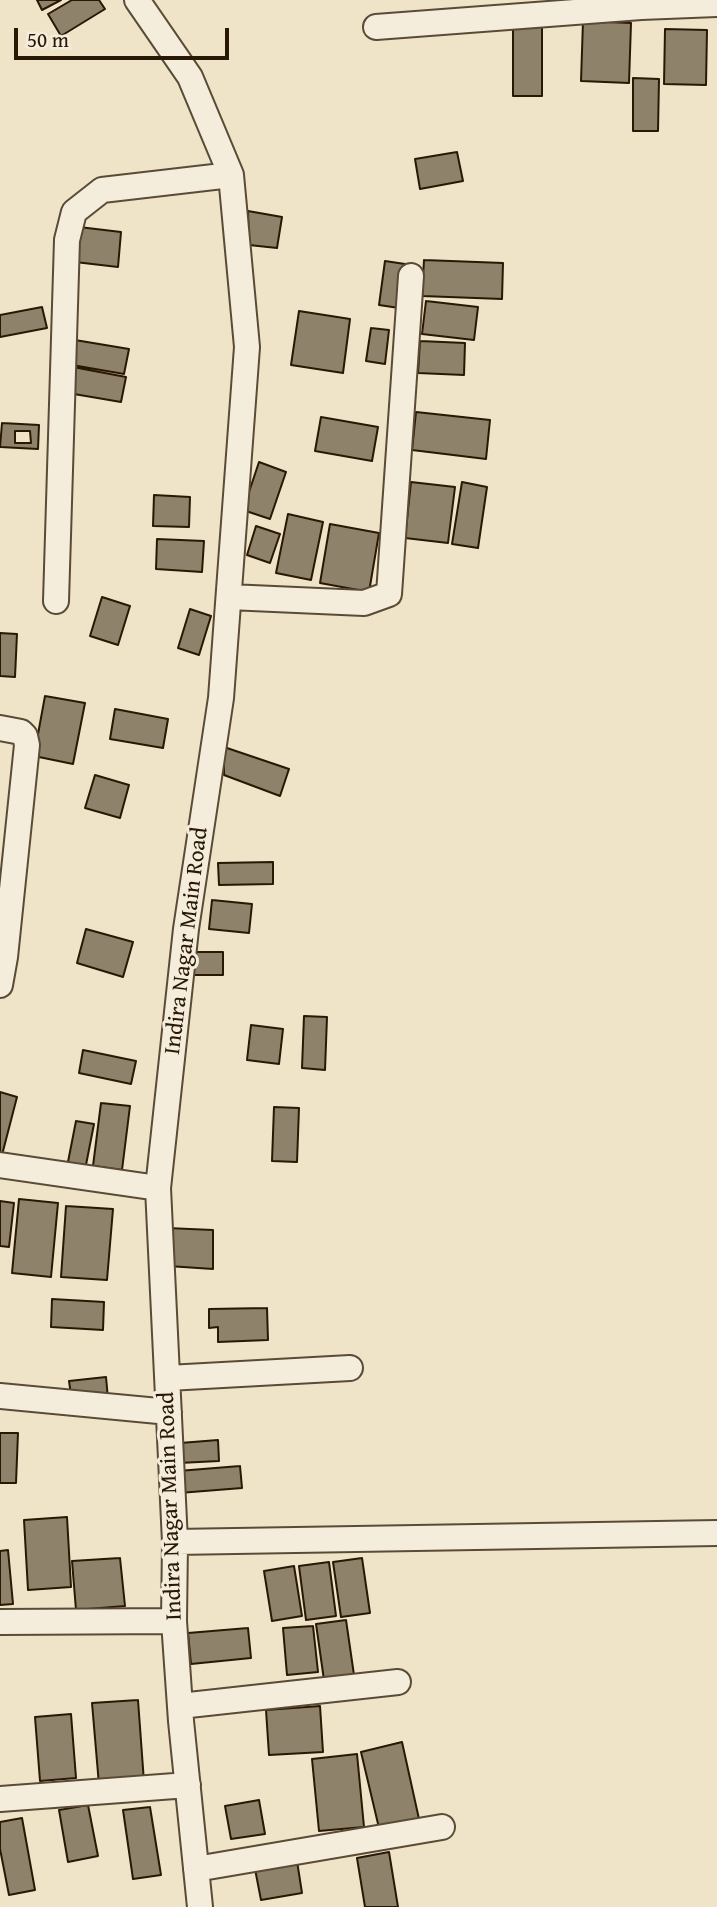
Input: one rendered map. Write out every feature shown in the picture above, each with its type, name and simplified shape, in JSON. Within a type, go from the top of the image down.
[{"type":"street","name":"Indira Nagar Main Road","points":[[137,0],[190,77],[232,175],[247,347],[222,698],[186,929],[158,1188],[175,1542],[174,1621],[200,1907]]},
{"type":"street","points":[[376,27],[641,7],[717,4]]},
{"type":"street","points":[[56,601],[67,240],[74,212],[102,190],[232,175]]},
{"type":"street","points":[[229,597],[364,603],[389,594],[411,276]]},
{"type":"street","points":[[0,728],[21,732],[26,737],[27,745],[0,985]]},
{"type":"street","points":[[0,1165],[158,1188]]},
{"type":"street","points":[[168,1378],[350,1368]]},
{"type":"street","points":[[0,1396],[169,1412]]},
{"type":"street","points":[[175,1542],[717,1533]]},
{"type":"street","points":[[0,1622],[174,1621]]},
{"type":"street","points":[[180,1706],[398,1682]]},
{"type":"street","points":[[0,1800],[188,1785]]},
{"type":"street","points":[[197,1869],[442,1827]]},
{"type":"building","points":[[37,0],[61,0],[42,10]]},
{"type":"building","points":[[72,0],[99,0],[105,9],[61,36],[48,14]]},
{"type":"building","points":[[583,21],[631,23],[629,83],[581,81]]},
{"type":"building","points":[[513,26],[542,26],[542,96],[513,96]]},
{"type":"building","points":[[665,29],[707,30],[706,85],[664,84]]},
{"type":"building","points":[[633,78],[659,79],[658,131],[633,131]]},
{"type":"building","points":[[457,152],[463,181],[420,189],[415,159]]},
{"type":"building","points":[[248,211],[282,217],[277,248],[249,245]]},
{"type":"building","points":[[79,227],[121,232],[118,267],[75,262]]},
{"type":"building","points":[[424,260],[503,263],[502,299],[422,296]]},
{"type":"building","points":[[385,261],[405,264],[399,308],[379,305]]},
{"type":"building","points":[[426,301],[478,307],[474,340],[422,334]]},
{"type":"building","points":[[42,307],[47,328],[0,337],[0,315]]},
{"type":"building","points":[[299,311],[350,319],[343,373],[291,365]]},
{"type":"building","points":[[371,328],[389,330],[385,364],[366,361]]},
{"type":"building","points":[[75,340],[129,349],[124,374],[72,365]]},
{"type":"building","points":[[420,341],[465,343],[464,375],[418,373]]},
{"type":"building","points":[[73,367],[126,377],[121,402],[68,393]]},
{"type":"building","points":[[416,412],[490,420],[486,459],[412,450]]},
{"type":"building","points":[[321,417],[378,427],[372,461],[315,451]]},
{"type":"building","points":[[2,423],[39,425],[38,449],[0,447]],"holes":[[[15,431],[30,431],[31,443],[15,443]]]},
{"type":"building","points":[[259,462],[286,472],[270,519],[243,510]]},
{"type":"building","points":[[411,482],[455,487],[448,543],[405,538]]},
{"type":"building","points":[[462,482],[487,487],[478,548],[452,544]]},
{"type":"building","points":[[154,495],[190,497],[189,527],[153,526]]},
{"type":"building","points":[[288,514],[323,522],[311,580],[276,573]]},
{"type":"building","points":[[330,524],[379,533],[369,592],[320,583]]},
{"type":"building","points":[[256,526],[280,534],[270,563],[247,555]]},
{"type":"building","points":[[157,539],[204,541],[202,572],[156,569]]},
{"type":"building","points":[[102,597],[130,606],[118,645],[90,636]]},
{"type":"building","points":[[190,609],[211,616],[199,655],[178,648]]},
{"type":"building","points":[[0,633],[17,634],[15,677],[0,676]]},
{"type":"building","points":[[45,696],[85,703],[73,764],[34,756]]},
{"type":"building","points":[[115,709],[168,719],[163,748],[110,739]]},
{"type":"building","points":[[224,747],[289,769],[280,796],[224,775]]},
{"type":"building","points":[[95,775],[129,785],[120,818],[85,808]]},
{"type":"building","points":[[273,862],[273,884],[219,885],[218,863]]},
{"type":"building","points":[[212,900],[252,904],[249,933],[209,929]]},
{"type":"building","points":[[86,929],[133,942],[123,977],[77,963]]},
{"type":"building","points":[[190,952],[223,952],[223,975],[190,975]]},
{"type":"building","points":[[304,1016],[327,1017],[325,1070],[302,1068]]},
{"type":"building","points":[[251,1025],[283,1029],[279,1064],[247,1060]]},
{"type":"building","points":[[83,1050],[136,1061],[131,1084],[79,1073]]},
{"type":"building","points":[[0,1092],[17,1097],[2,1155],[0,1154]]},
{"type":"building","points":[[101,1103],[130,1106],[122,1170],[93,1166]]},
{"type":"building","points":[[274,1107],[299,1108],[297,1162],[272,1161]]},
{"type":"building","points":[[76,1121],[94,1124],[85,1170],[67,1167]]},
{"type":"building","points":[[19,1199],[58,1203],[51,1277],[12,1273]]},
{"type":"building","points":[[0,1201],[14,1203],[9,1247],[0,1246]]},
{"type":"building","points":[[66,1206],[113,1209],[107,1280],[61,1277]]},
{"type":"building","points":[[167,1228],[213,1230],[213,1269],[168,1266]]},
{"type":"building","points":[[52,1299],[104,1302],[103,1330],[51,1327]]},
{"type":"building","points":[[267,1308],[268,1340],[218,1342],[218,1327],[209,1328],[209,1309]]},
{"type":"building","points":[[106,1377],[108,1399],[72,1402],[69,1381]]},
{"type":"building","points":[[0,1433],[18,1433],[16,1483],[0,1483]]},
{"type":"building","points":[[218,1440],[219,1461],[179,1463],[180,1443]]},
{"type":"building","points":[[240,1466],[242,1488],[179,1493],[178,1471]]},
{"type":"building","points":[[67,1517],[71,1587],[28,1590],[24,1520]]},
{"type":"building","points":[[8,1550],[13,1604],[0,1605],[0,1551]]},
{"type":"building","points":[[120,1558],[125,1606],[76,1610],[72,1561]]},
{"type":"building","points":[[362,1558],[370,1613],[341,1617],[333,1562]]},
{"type":"building","points":[[329,1562],[336,1616],[306,1620],[299,1566]]},
{"type":"building","points":[[294,1566],[302,1616],[272,1621],[264,1571]]},
{"type":"building","points":[[346,1620],[354,1675],[324,1680],[316,1624]]},
{"type":"building","points":[[313,1626],[318,1672],[287,1675],[283,1628]]},
{"type":"building","points":[[248,1628],[251,1658],[191,1664],[188,1633]]},
{"type":"building","points":[[138,1700],[144,1782],[99,1785],[92,1703]]},
{"type":"building","points":[[320,1706],[323,1752],[269,1755],[266,1710]]},
{"type":"building","points":[[71,1714],[76,1778],[40,1781],[35,1717]]},
{"type":"building","points":[[402,1742],[419,1819],[379,1828],[361,1752]]},
{"type":"building","points":[[357,1754],[364,1827],[319,1831],[312,1759]]},
{"type":"building","points":[[259,1800],[265,1834],[231,1839],[225,1806]]},
{"type":"building","points":[[88,1805],[98,1856],[68,1862],[59,1810]]},
{"type":"building","points":[[150,1807],[161,1875],[133,1879],[123,1810]]},
{"type":"building","points":[[22,1818],[35,1890],[9,1895],[0,1849],[0,1822]]},
{"type":"building","points":[[389,1852],[398,1907],[365,1907],[357,1858]]},
{"type":"building","points":[[297,1861],[302,1893],[261,1900],[255,1869]]}]
